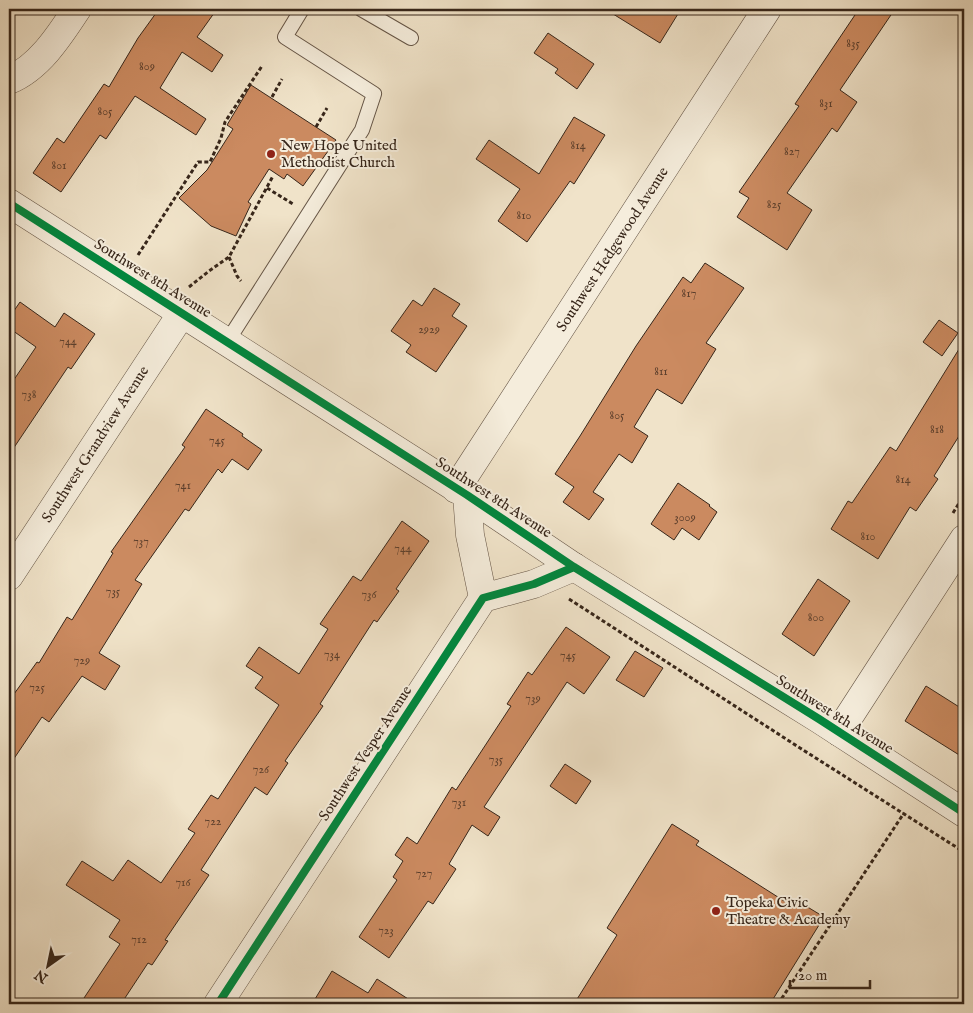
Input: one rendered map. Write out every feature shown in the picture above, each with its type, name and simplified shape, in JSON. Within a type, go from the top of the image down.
[{"type":"street","points":[[9,80],[27,70],[40,57],[61,32],[76,9]]},
{"type":"street","name":"Southwest Hedgewood Avenue","points":[[462,492],[767,9]]},
{"type":"street","name":"Southwest 8th Avenue","points":[[9,203],[183,302],[227,342],[462,492],[574,567],[839,732],[964,813]]},
{"type":"street","name":"Southwest Grandview Avenue","points":[[9,576],[183,302]]},
{"type":"street","points":[[462,492],[483,598],[540,581],[574,567]]},
{"type":"street","points":[[839,732],[964,539]]},
{"type":"street","name":"Southwest Vesper Avenue","points":[[218,1004],[483,598]]},
{"type":"lane","points":[[227,342],[362,130],[374,94],[285,37],[302,9]]},
{"type":"lane","points":[[361,9],[411,38]]},
{"type":"path","points":[[135,260],[198,162],[210,162],[221,138],[225,122],[262,66]]},
{"type":"path","points":[[272,96],[282,79]]},
{"type":"path","points":[[316,126],[327,108]]},
{"type":"path","points":[[183,302],[209,271],[229,257],[273,176]]},
{"type":"path","points":[[267,188],[308,214]]},
{"type":"path","points":[[540,581],[964,852]]},
{"type":"path","points":[[778,1004],[904,813]]},
{"type":"building","points":[[159,9],[217,9],[197,37],[223,55],[212,72],[182,52],[160,88],[206,119],[196,135],[135,96],[106,139],[100,135],[61,192],[33,173],[57,138],[64,143],[104,84],[109,87],[138,38]]},
{"type":"building","points":[[605,9],[681,9],[660,43]]},
{"type":"building","points":[[859,9],[895,9],[840,90],[857,102],[837,132],[832,128],[787,193],[812,210],[787,250],[737,217],[749,198],[739,192],[799,106],[795,104]]},
{"type":"building","points":[[548,33],[594,64],[577,89],[555,73],[558,69],[534,53]]},
{"type":"building","name":"New Hope United Methodist Church","points":[[251,85],[336,140],[303,186],[287,174],[284,179],[269,169],[248,202],[251,204],[236,236],[211,226],[179,198],[207,170],[233,129],[227,125]]},
{"type":"building","points":[[574,117],[605,135],[574,184],[570,181],[527,242],[498,221],[520,189],[476,159],[489,140],[539,174]]},
{"type":"building","points":[[705,263],[744,288],[706,343],[716,349],[682,404],[657,389],[634,427],[648,436],[632,463],[619,454],[593,492],[604,499],[589,520],[563,502],[574,487],[555,474],[636,346],[683,277],[691,283]]},
{"type":"building","points":[[434,288],[460,304],[452,316],[467,326],[436,372],[406,352],[411,345],[391,331],[413,300],[422,306]]},
{"type":"building","points":[[20,302],[55,327],[64,313],[95,334],[71,369],[68,367],[9,455],[9,387],[36,347],[9,328],[9,318]]},
{"type":"building","points":[[939,320],[958,333],[942,356],[923,342]]},
{"type":"building","points":[[964,341],[964,428],[934,476],[938,479],[916,511],[910,507],[878,559],[831,529],[848,501],[852,503],[890,447],[896,451]]},
{"type":"building","points":[[206,409],[243,434],[242,436],[262,450],[248,470],[232,459],[222,473],[218,469],[189,511],[185,509],[135,580],[142,584],[99,653],[120,666],[105,690],[82,676],[49,722],[42,717],[9,766],[9,701],[37,662],[39,663],[67,617],[72,620],[113,553],[111,552],[185,447],[182,445]]},
{"type":"building","points":[[678,483],[717,512],[699,540],[682,528],[674,540],[651,524]]},
{"type":"building","points":[[402,521],[429,541],[396,589],[399,591],[377,622],[374,620],[320,704],[323,706],[285,761],[288,763],[267,795],[255,787],[201,870],[209,875],[165,940],[168,941],[152,965],[148,963],[121,1004],[80,1004],[120,944],[109,937],[120,920],[66,885],[82,861],[113,881],[128,860],[161,883],[195,833],[188,829],[211,795],[218,799],[279,705],[255,688],[263,677],[246,666],[259,647],[299,674],[328,629],[320,624],[353,576],[361,581]]},
{"type":"building","points":[[818,579],[850,601],[814,656],[782,634]]},
{"type":"building","points":[[566,627],[610,657],[584,694],[567,682],[484,807],[500,817],[488,836],[472,825],[449,864],[456,869],[433,904],[428,901],[389,958],[359,937],[397,880],[393,877],[403,861],[395,855],[407,837],[417,844],[452,787],[456,790],[511,706],[507,704],[528,672],[532,675]]},
{"type":"building","points":[[635,651],[663,668],[644,697],[616,680]]},
{"type":"building","points":[[926,686],[964,710],[964,758],[905,721]]},
{"type":"building","points":[[565,764],[591,781],[576,804],[550,786]]},
{"type":"building","name":"Topeka Civic Theatre & Academy","points":[[672,824],[699,841],[696,845],[792,906],[796,900],[824,917],[770,1004],[574,1004],[617,935],[607,928]]},
{"type":"building","points":[[332,971],[368,993],[377,979],[416,1004],[312,1004]]},
{"type":"cycle path","points":[[9,203],[467,495],[574,567],[819,719],[964,813]]},
{"type":"cycle path","points":[[218,1004],[483,598],[534,584],[574,567]]},
{"type":"place","name":"New Hope United Methodist Church","points":[[271,154]]},
{"type":"place","name":"Topeka Civic Theatre & Academy","points":[[716,911]]}]
